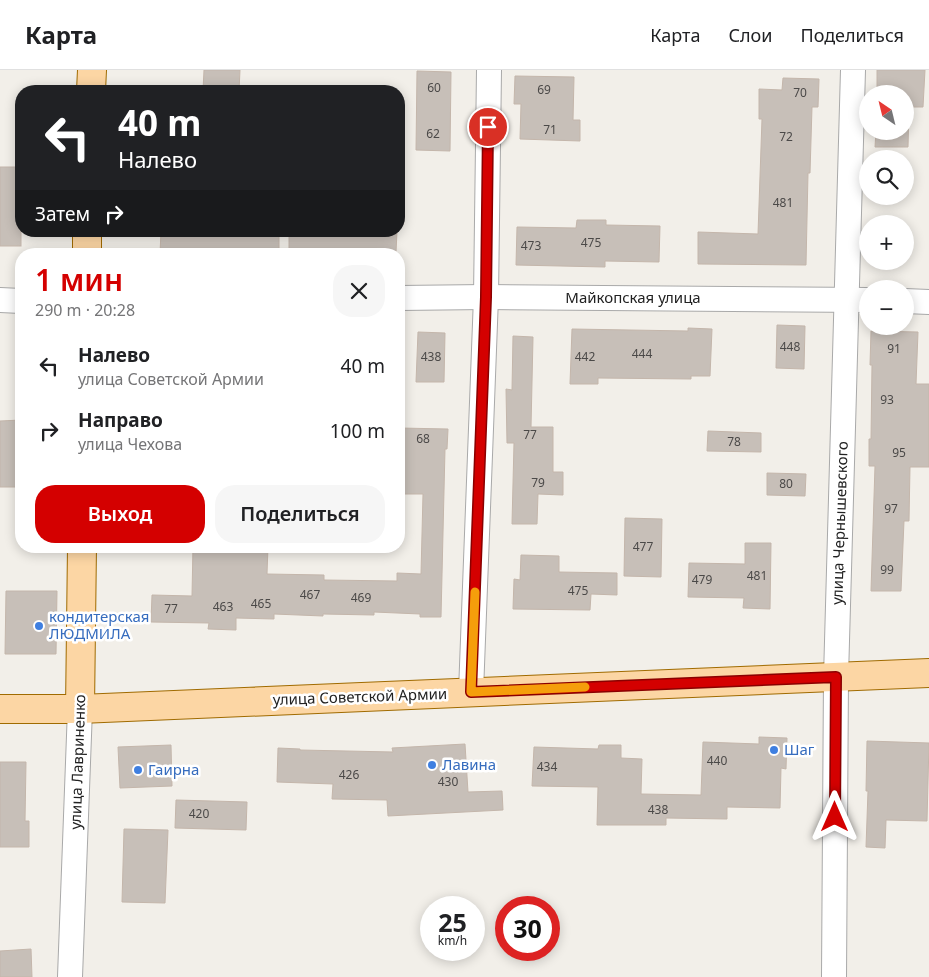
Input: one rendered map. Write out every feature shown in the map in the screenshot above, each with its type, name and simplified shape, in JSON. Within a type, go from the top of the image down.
[{"type":"main road","points":[[92,70],[92,85]]},
{"type":"main road","name":"улица Лавриненко","points":[[80,709],[82,553]]},
{"type":"main road","name":"улица Советской Армии","points":[[0,709],[80,709],[929,673]]},
{"type":"street","points":[[471,692],[486,297],[489,70]]},
{"type":"street","name":"улица Чернышевского","points":[[834,977],[836,677],[857,299],[853,70]]},
{"type":"street","name":"Майкопская улица","points":[[405,298],[857,299]]},
{"type":"street","points":[[0,300],[15,301]]},
{"type":"street","points":[[914,301],[929,302]]},
{"type":"street","name":"улица Лавриненко","points":[[70,977],[80,709]]},
{"type":"building","points":[[204,70],[240,70],[239,85],[203,85]]},
{"type":"building","points":[[877,70],[925,70],[923,107],[914,107],[914,85],[877,85]]},
{"type":"building","points":[[417,71],[451,72],[450,151],[416,150]]},
{"type":"building","points":[[515,76],[574,77],[573,120],[580,120],[580,141],[520,139],[521,104],[514,104]]},
{"type":"building","points":[[783,78],[819,79],[818,107],[812,107],[806,265],[698,264],[698,232],[758,234],[762,119],[759,119],[759,89],[782,90]]},
{"type":"building","points":[[875,140],[908,140],[908,147],[875,147]]},
{"type":"building","points":[[0,167],[15,167],[15,237],[21,237],[21,246],[0,246]]},
{"type":"building","points":[[577,220],[606,220],[606,225],[660,226],[659,262],[605,261],[605,267],[516,265],[517,227],[576,228]]},
{"type":"building","points":[[161,237],[279,237],[279,248],[160,248]]},
{"type":"building","points":[[289,237],[397,237],[396,248],[289,248]]},
{"type":"building","points":[[777,325],[805,326],[804,369],[776,368]]},
{"type":"building","points":[[688,328],[712,329],[710,376],[691,376],[691,379],[598,378],[598,384],[570,384],[572,329],[688,331]]},
{"type":"building","points":[[418,332],[445,333],[444,382],[416,382]]},
{"type":"building","points":[[914,332],[918,332],[916,384],[929,384],[929,467],[910,467],[909,521],[904,521],[901,591],[871,591],[875,466],[869,466],[872,365],[870,365],[871,335],[914,335]]},
{"type":"building","points":[[513,336],[533,337],[531,427],[553,427],[553,472],[563,472],[563,495],[538,494],[537,524],[512,524],[514,443],[507,443],[506,389],[512,390]]},
{"type":"building","points":[[15,420],[15,487],[0,487],[0,421]]},
{"type":"building","points":[[405,428],[448,429],[447,449],[445,449],[441,617],[420,617],[420,614],[374,612],[374,615],[323,614],[323,616],[274,614],[274,619],[236,618],[236,630],[208,629],[209,623],[151,622],[152,595],[192,596],[193,553],[268,553],[267,574],[324,575],[324,580],[397,581],[397,573],[421,574],[423,494],[405,494]]},
{"type":"building","points":[[708,431],[761,433],[761,452],[707,451]]},
{"type":"building","points":[[767,473],[806,474],[805,496],[767,495]]},
{"type":"building","points":[[625,518],[662,519],[661,577],[624,576]]},
{"type":"building","points":[[745,543],[771,543],[770,609],[743,608],[744,598],[688,597],[689,563],[745,564]]},
{"type":"building","points":[[521,555],[559,556],[559,572],[617,573],[617,595],[591,594],[590,610],[513,609],[514,579],[520,580]]},
{"type":"building","points":[[6,591],[57,591],[56,654],[5,654]]},
{"type":"building","points":[[759,737],[787,738],[786,769],[781,768],[780,808],[727,807],[727,819],[666,818],[666,825],[597,825],[598,787],[532,786],[534,747],[598,749],[599,745],[621,745],[621,758],[642,759],[641,794],[701,795],[703,742],[759,744]]},
{"type":"building","points":[[867,741],[929,743],[927,821],[886,820],[885,848],[866,847]]},
{"type":"building","points":[[465,744],[468,792],[502,791],[503,810],[388,816],[387,800],[332,799],[333,784],[277,782],[278,748],[393,752],[392,748]]},
{"type":"building","points":[[171,745],[172,786],[120,788],[118,747]]},
{"type":"building","points":[[0,762],[26,762],[25,821],[29,821],[29,847],[0,847]]},
{"type":"building","points":[[176,800],[247,802],[246,830],[175,828]]},
{"type":"building","points":[[124,829],[168,830],[165,903],[122,902]]},
{"type":"building","points":[[31,949],[32,977],[0,977],[0,951]]},
{"type":"slow traffic","points":[[475,592],[471,692],[585,687]]},
{"type":"place","name":"кондитерская ЛЮДМИЛА","points":[[39,626]]},
{"type":"place","name":"Шаг","points":[[774,750]]},
{"type":"place","name":"Лавина","points":[[432,765]]},
{"type":"place","name":"Гаирна","points":[[138,770]]},
{"type":"route","points":[[488,127],[486,297],[471,692],[836,677],[835,817]]}]
